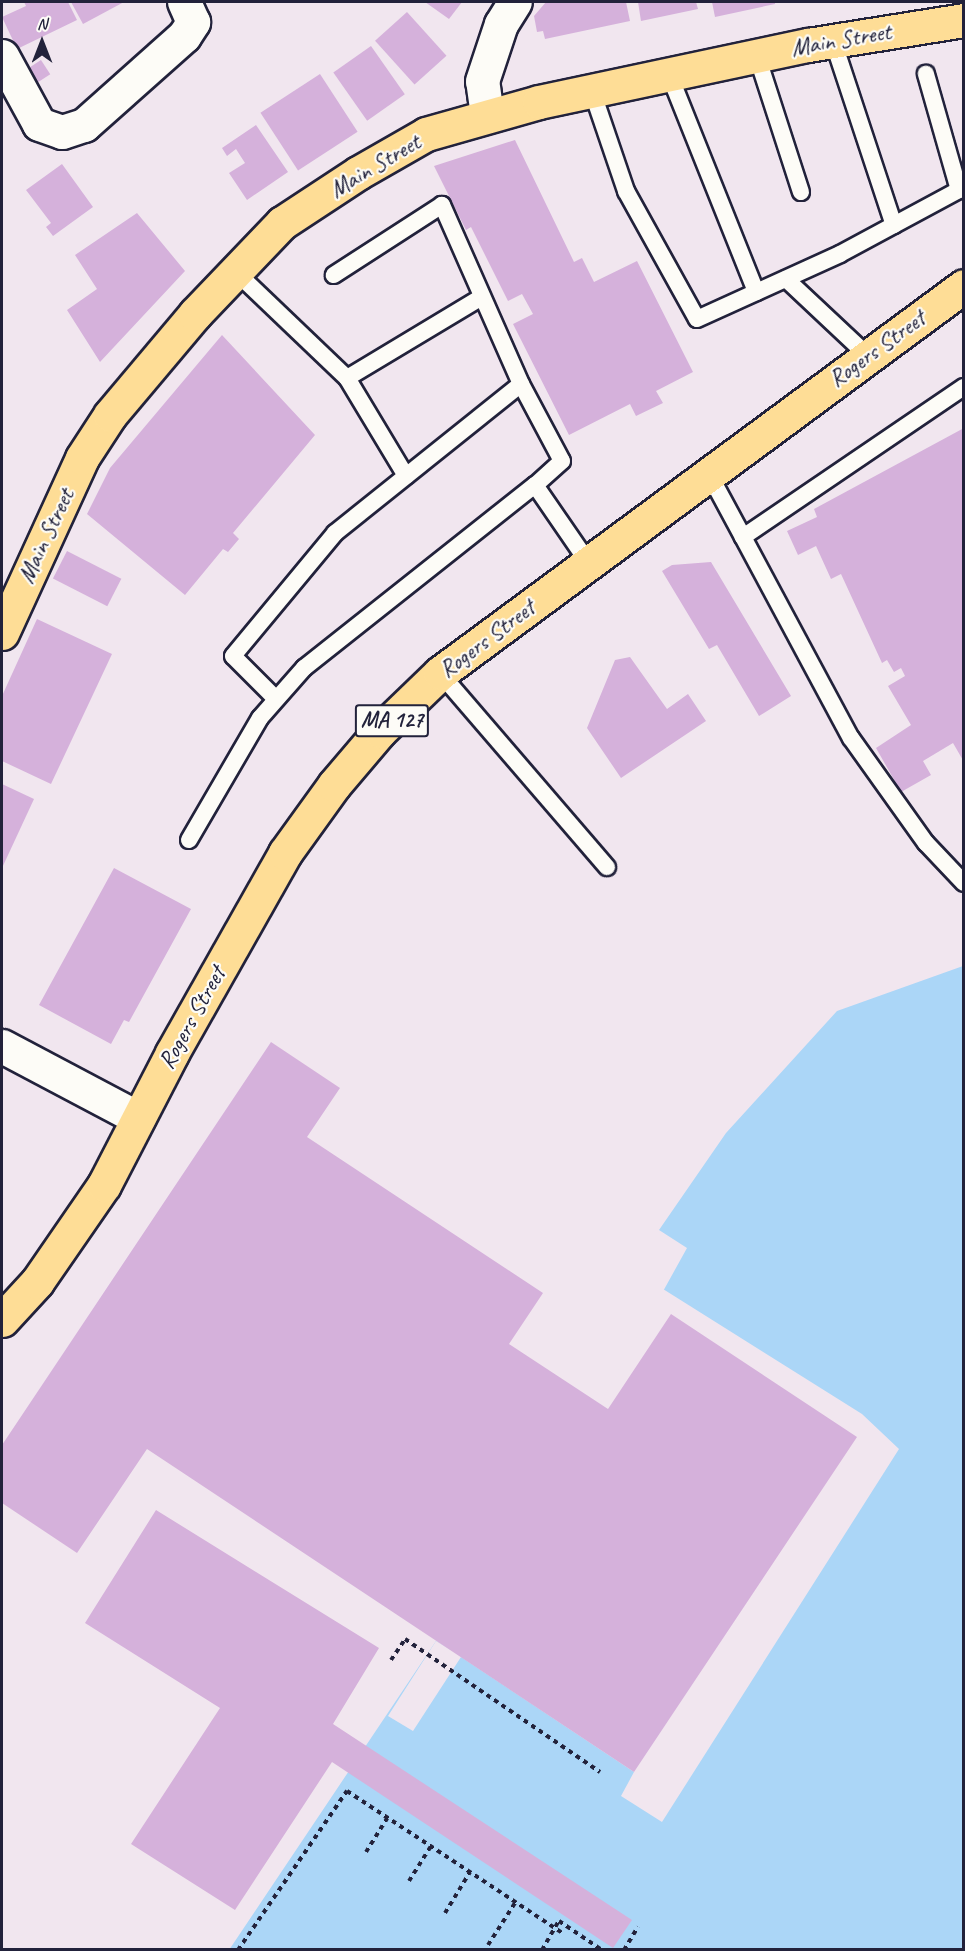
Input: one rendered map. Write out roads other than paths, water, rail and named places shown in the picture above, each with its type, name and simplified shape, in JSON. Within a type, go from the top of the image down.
[{"type":"main road","name":"Main Street","points":[[2,633],[82,458],[110,415],[282,223],[358,173],[426,135],[487,115],[757,56],[963,20]]},
{"type":"main road","name":"Rogers Street","points":[[2,1320],[37,1282],[104,1185],[138,1118],[285,853],[334,785],[381,731],[440,673],[708,472],[963,286]]},
{"type":"street","points":[[2,56],[39,124],[62,132],[84,125],[184,36],[193,22],[184,2]]},
{"type":"street","points":[[487,115],[482,81],[501,24],[515,2]]},
{"type":"street","points":[[2,1046],[138,1118]]},
{"type":"lane","points":[[833,41],[894,225]]},
{"type":"lane","points":[[757,56],[801,192]]},
{"type":"lane","points":[[669,74],[756,292]]},
{"type":"lane","points":[[592,91],[626,191],[697,319],[786,279],[961,193],[926,74]]},
{"type":"lane","points":[[189,840],[275,698],[304,668],[535,485],[562,461],[520,384],[442,205],[334,275]]},
{"type":"lane","points":[[236,272],[347,378],[406,476]]},
{"type":"lane","points":[[786,279],[868,356]]},
{"type":"lane","points":[[347,378],[482,297]]},
{"type":"lane","points":[[275,698],[233,656],[336,533],[520,384]]},
{"type":"lane","points":[[743,537],[963,387]]},
{"type":"lane","points":[[708,472],[851,738],[926,843],[963,883]]},
{"type":"lane","points":[[535,485],[588,562]]},
{"type":"lane","points":[[440,673],[607,867]]},
{"type":"water","points":[[963,966],[963,1949],[229,1950],[436,1641],[461,1656],[687,1248],[659,1230],[726,1133],[837,1011]]}]
